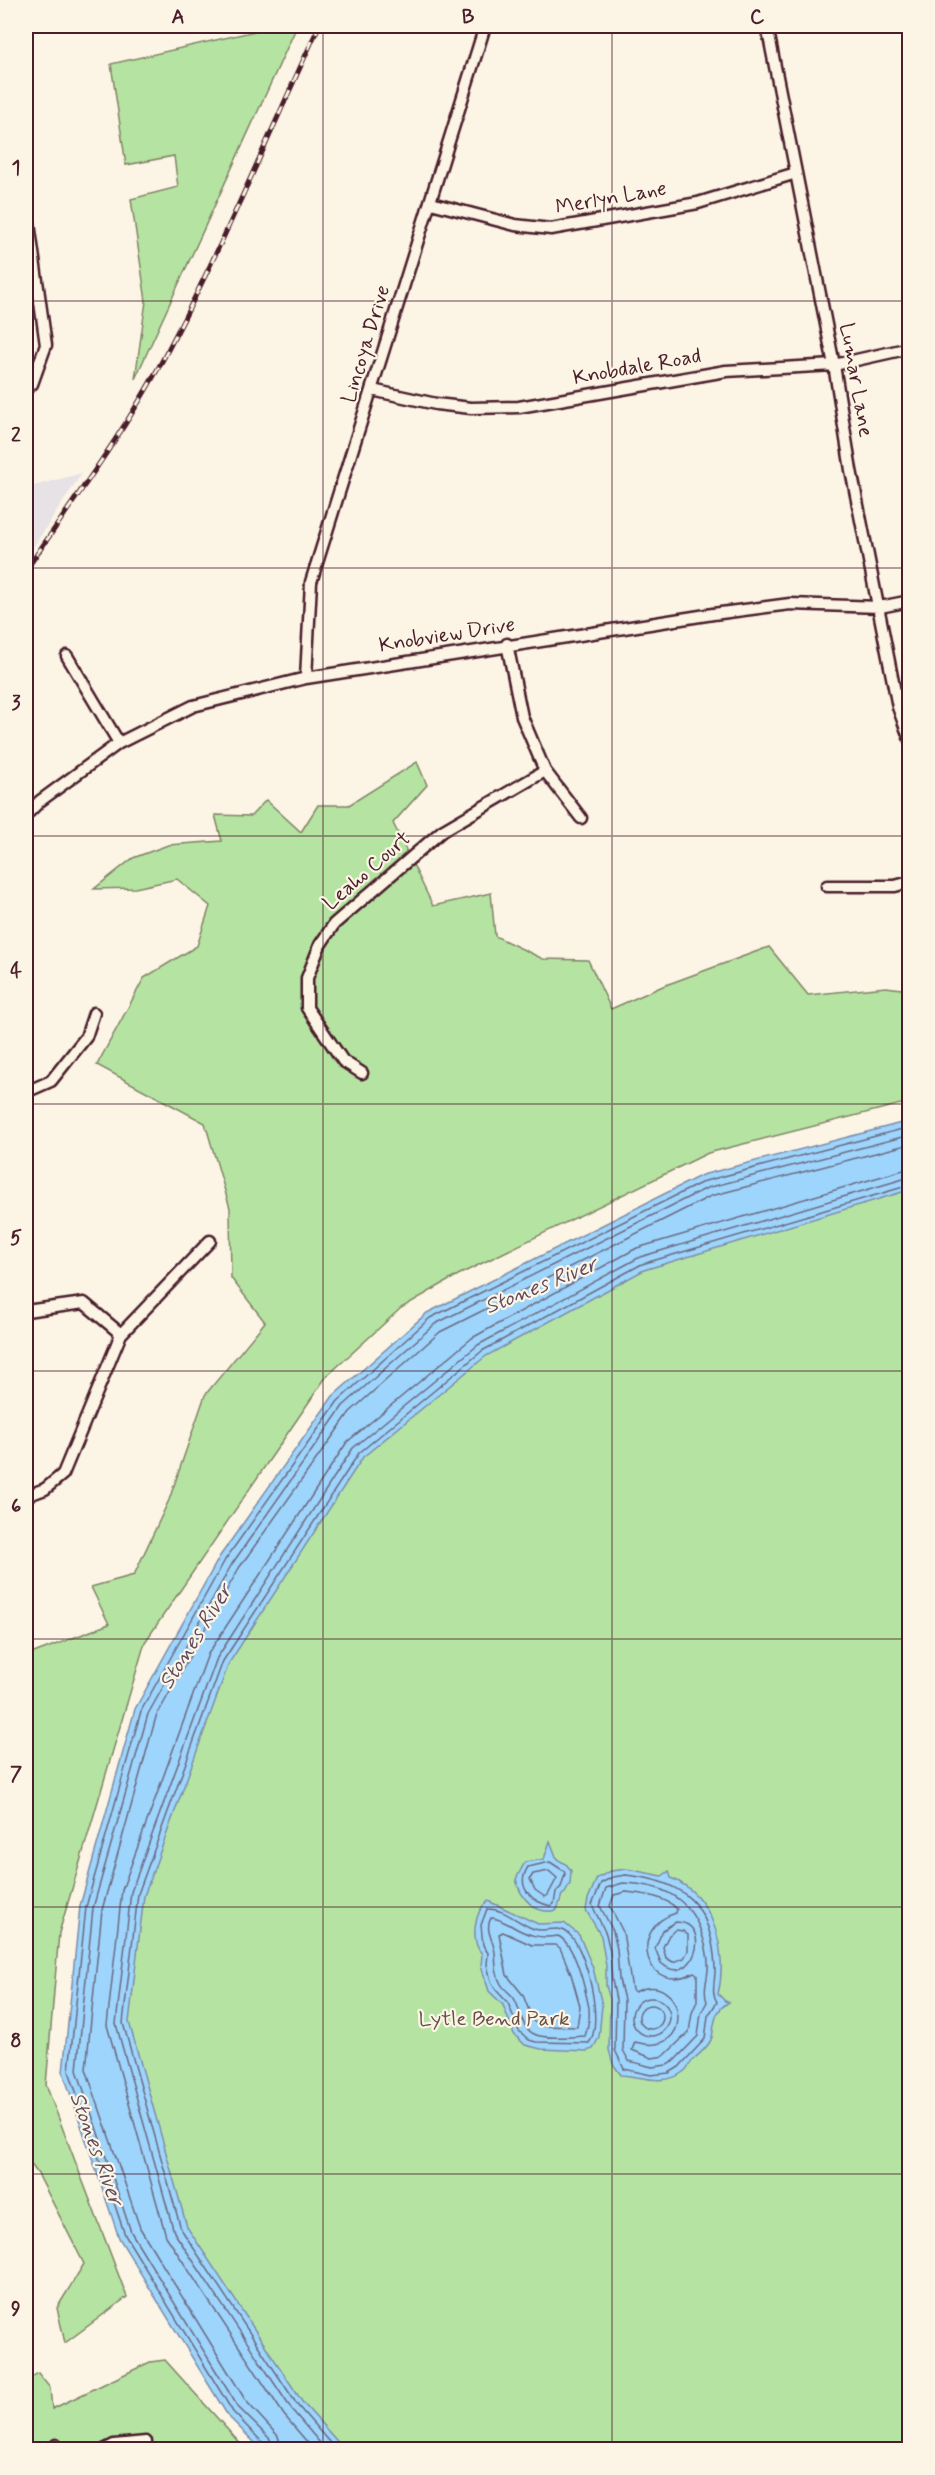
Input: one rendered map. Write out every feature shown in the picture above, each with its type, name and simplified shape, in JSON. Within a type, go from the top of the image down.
[{"type":"street","name":"Lincoya Drive","points":[[306,678],[311,582],[485,26]]},
{"type":"street","name":"Lumar Lane","points":[[767,26],[898,707],[909,740]]},
{"type":"street","name":"Merlyn Lane","points":[[431,203],[515,225],[551,229],[698,203],[796,173]]},
{"type":"street","points":[[26,202],[46,345],[32,384],[26,389]]},
{"type":"street","name":"Knobdale Road","points":[[372,390],[436,404],[471,408],[519,406],[726,371],[834,365],[909,348]]},
{"type":"street","name":"Knobview Drive","points":[[26,815],[40,801],[119,743],[193,706],[306,678],[507,645],[790,604],[880,607],[909,601]]},
{"type":"street","points":[[507,645],[522,717],[545,771],[581,818]]},
{"type":"street","points":[[67,656],[119,743]]},
{"type":"street","name":"Leaho Court","points":[[362,1073],[343,1061],[307,1008],[307,978],[320,945],[334,924],[442,831],[545,771]]},
{"type":"street","points":[[827,886],[895,886],[909,882]]},
{"type":"street","points":[[26,1092],[51,1081],[86,1037],[94,1013]]},
{"type":"street","points":[[26,1496],[45,1488],[63,1474],[121,1334],[210,1241]]},
{"type":"street","points":[[26,1311],[84,1303],[121,1334]]},
{"type":"street","points":[[104,2450],[114,2445],[146,2442]]},
{"type":"shaded area","points":[[82,473],[26,558],[26,488]]},
{"type":"green space","points":[[277,26],[297,26],[135,379],[146,301],[131,199],[178,187],[174,156],[126,165],[111,64]]},
{"type":"green space","points":[[417,762],[427,785],[393,823],[433,906],[491,893],[495,936],[543,959],[588,960],[611,1009],[663,986],[769,947],[808,995],[886,987],[909,990],[909,1102],[708,1153],[458,1275],[401,1308],[326,1377],[145,1642],[59,1933],[46,2085],[127,2297],[65,2343],[57,2308],[84,2264],[38,2174],[26,2157],[26,1656],[109,1624],[91,1587],[134,1575],[169,1500],[205,1395],[265,1322],[231,1278],[230,1208],[205,1123],[97,1065],[144,978],[197,946],[210,906],[177,879],[135,888],[94,889],[133,858],[168,845],[222,841],[215,815],[251,816],[266,800],[301,832],[318,805],[349,805]]},
{"type":"green space","name":"Lytle Bend Park","points":[[909,1188],[909,2449],[271,2449],[233,2407],[82,1941],[142,1722],[466,1315]]},
{"type":"green space","points":[[165,2360],[245,2449],[26,2449],[26,2381],[38,2373],[50,2388],[52,2409],[150,2362]]},
{"type":"water","name":"Stones River","points":[[909,1121],[909,1190],[644,1270],[486,1356],[363,1457],[229,1663],[144,1896],[129,2022],[187,2227],[303,2403],[344,2449],[261,2449],[228,2416],[119,2238],[63,2072],[80,1906],[135,1709],[220,1556],[333,1396],[427,1313],[702,1175]]},
{"type":"water","points":[[550,1841],[557,1859],[567,1865],[571,1871],[570,1884],[562,1895],[557,1910],[549,1911],[530,1904],[521,1893],[516,1879],[525,1862],[544,1859]]},
{"type":"water","points":[[627,1869],[662,1876],[669,1871],[671,1878],[686,1886],[708,1912],[719,1944],[721,1978],[718,1994],[729,2002],[718,2013],[711,2040],[707,2046],[685,2071],[668,2079],[652,2080],[621,2075],[613,2064],[609,2050],[610,1999],[606,1986],[606,1966],[601,1936],[586,1910],[597,1878],[611,1871]]},
{"type":"water","points":[[488,1901],[538,1924],[564,1923],[579,1935],[593,1968],[602,2005],[599,2037],[593,2049],[587,2051],[541,2049],[525,2045],[514,2034],[503,2005],[489,1991],[481,1966],[482,1954],[476,1942],[475,1926],[479,1912]]},
{"type":"railway","points":[[26,570],[102,459],[155,373],[210,266],[319,26]]}]
